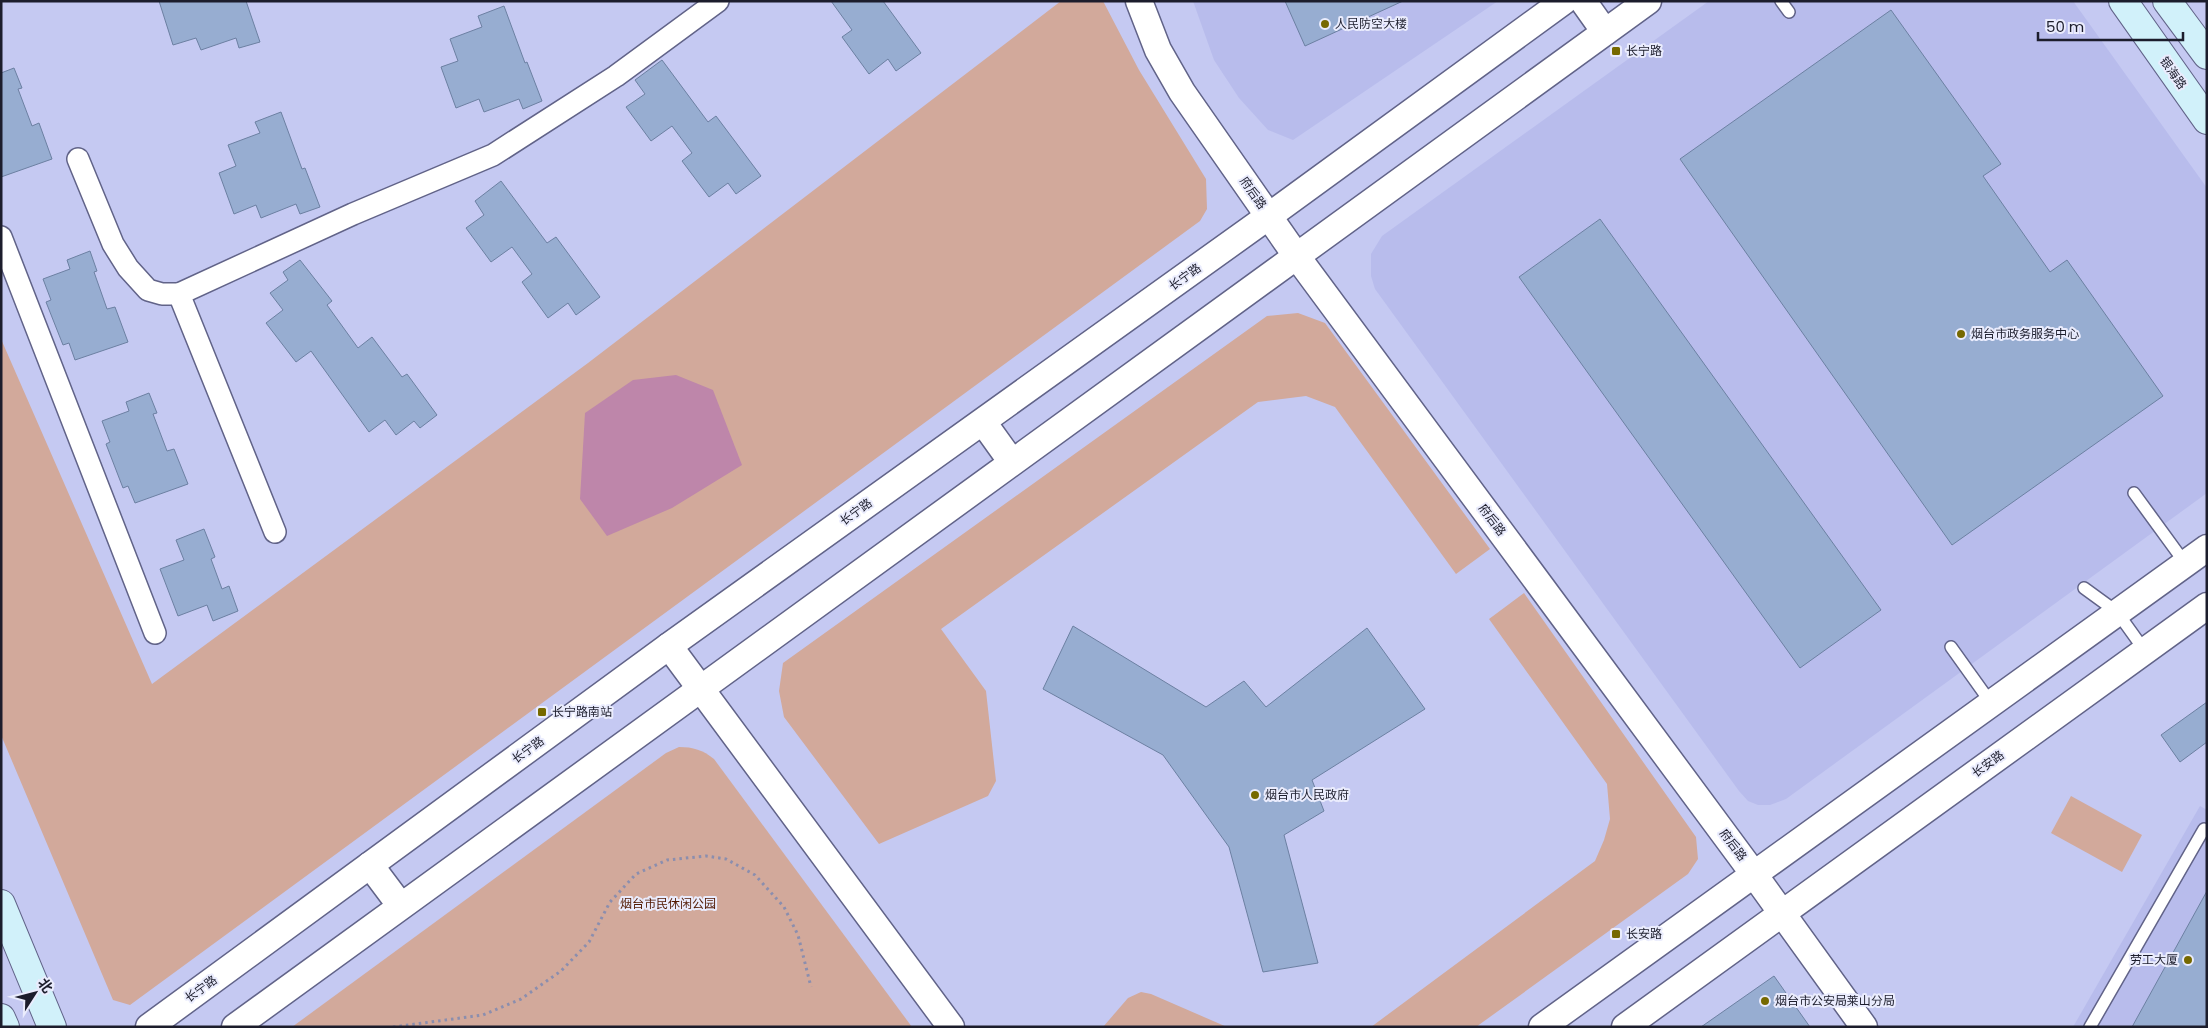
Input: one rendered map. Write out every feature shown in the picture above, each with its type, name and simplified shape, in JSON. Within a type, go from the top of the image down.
[{"type":"main road","name":"银海路","points":[[2123,1],[2207,120]]},
{"type":"main road","points":[[2168,1],[2207,55]]},
{"type":"main road","points":[[1,904],[52,1027]]},
{"type":"main road","points":[[1,1018],[5,1027]]},
{"type":"street","points":[[78,158],[113,244],[128,268],[148,290],[162,294],[179,294],[353,214],[493,155],[616,76],[718,1]]},
{"type":"street","name":"府后路","points":[[1139,1],[1158,50],[1182,92],[1295,254],[1753,873],[1864,1027]]},
{"type":"street","name":"长宁路","points":[[150,1027],[669,646],[1269,216],[1564,1]]},
{"type":"street","points":[[1583,1],[1606,32]]},
{"type":"street","points":[[235,1027],[1295,254],[1648,1]]},
{"type":"street","points":[[1,237],[155,633]]},
{"type":"street","points":[[179,294],[275,532]]},
{"type":"street","points":[[983,422],[1011,461]]},
{"type":"street","points":[[1542,1027],[1753,873],[2207,548]]},
{"type":"street","name":"长安路","points":[[1624,1027],[2207,606]]},
{"type":"street","points":[[669,646],[951,1027]]},
{"type":"street","points":[[370,865],[400,905]]},
{"type":"lane","points":[[1781,1],[1789,12]]},
{"type":"lane","points":[[2134,493],[2185,563]]},
{"type":"lane","points":[[2084,588],[2117,612],[2145,651]]},
{"type":"lane","points":[[1951,647],[1991,703]]},
{"type":"lane","points":[[2090,1027],[2204,829],[2207,831]]},
{"type":"path","points":[[393,1027],[483,1015],[521,999],[561,972],[589,942],[610,902],[636,874],[667,860],[706,856],[726,859],[755,874],[784,907],[798,935],[811,987]]},
{"type":"shaded area","points":[[1193,1],[1498,1],[1293,140],[1268,130],[1239,98],[1214,60]]},
{"type":"shaded area","points":[[1709,1],[2073,1],[2207,188],[2207,493],[1786,799],[1770,805],[1758,805],[1748,801],[1739,791],[1375,289],[1371,276],[1371,254],[1382,236]]},
{"type":"shaded area","points":[[676,375],[713,390],[742,465],[672,508],[607,536],[580,499],[585,413],[633,380]]},
{"type":"shaded area","points":[[2200,806],[2207,810],[2207,1027],[2073,1027]]},
{"type":"green space","points":[[1061,1],[1103,1],[1139,70],[1206,179],[1207,209],[1200,221],[130,1005],[113,1000],[1,735],[1,339],[152,684],[588,363]]},
{"type":"green space","points":[[1298,313],[1325,323],[1490,549],[1456,574],[1335,407],[1306,396],[1258,402],[941,629],[986,691],[996,781],[988,796],[879,844],[784,717],[779,691],[783,663],[1267,316]]},
{"type":"green space","points":[[1524,593],[1696,837],[1698,859],[1688,874],[1476,1027],[1371,1027],[1595,861],[1604,840],[1610,819],[1607,784],[1489,619]]},
{"type":"green space","name":"烟台市民休闲公园","points":[[679,747],[698,750],[714,759],[912,1027],[292,1027],[666,753]]},
{"type":"green space","points":[[2071,796],[2142,835],[2122,872],[2051,833]]},
{"type":"green space","points":[[1141,992],[1151,994],[1227,1027],[1103,1027],[1128,998]]},
{"type":"building","points":[[159,1],[246,1],[260,42],[239,48],[236,38],[201,50],[196,38],[173,45]]},
{"type":"building","points":[[831,1],[883,1],[921,53],[896,71],[888,59],[869,74],[842,37],[852,30]]},
{"type":"building","name":"人民防空大楼","points":[[1285,1],[1403,1],[1305,46]]},
{"type":"building","points":[[504,6],[525,63],[527,62],[542,101],[523,109],[519,99],[484,112],[479,99],[456,108],[441,67],[458,61],[450,39],[482,27],[478,16]]},
{"type":"building","name":"烟台市政务服务中心","points":[[1891,10],[2001,164],[1983,176],[2050,272],[2067,260],[2163,396],[1952,545],[1680,159]]},
{"type":"building","points":[[662,60],[708,122],[716,116],[761,176],[736,194],[728,183],[709,197],[682,161],[692,153],[672,126],[651,141],[626,107],[645,94],[635,80]]},
{"type":"building","points":[[14,68],[22,88],[18,89],[32,126],[39,123],[52,159],[1,177],[1,73]]},
{"type":"building","points":[[281,112],[302,169],[305,168],[320,207],[300,214],[296,204],[261,218],[256,205],[234,214],[219,173],[236,166],[228,145],[260,133],[255,122]]},
{"type":"building","points":[[501,181],[547,243],[556,237],[600,297],[576,315],[568,303],[548,318],[522,282],[532,274],[512,247],[491,262],[466,228],[484,215],[475,201]]},
{"type":"building","points":[[1600,219],[1881,610],[1800,668],[1519,277]]},
{"type":"building","points":[[90,251],[97,271],[94,272],[107,309],[115,307],[128,342],[75,360],[69,343],[63,345],[46,302],[51,300],[43,279],[70,269],[67,260]]},
{"type":"building","points":[[300,260],[332,301],[327,305],[358,348],[372,337],[402,377],[407,374],[437,415],[420,428],[414,421],[396,435],[385,420],[369,432],[311,351],[296,362],[266,323],[283,310],[270,293],[288,280],[283,272]]},
{"type":"building","points":[[149,393],[157,413],[153,414],[167,451],[174,449],[188,484],[135,503],[128,486],[123,488],[106,444],[110,442],[102,421],[129,411],[126,402]]},
{"type":"building","points":[[204,529],[215,557],[211,559],[222,589],[229,586],[238,611],[213,621],[207,605],[178,616],[160,569],[184,560],[176,540]]},
{"type":"building","name":"烟台市人民政府","points":[[1073,626],[1206,707],[1244,681],[1266,707],[1367,628],[1425,709],[1312,780],[1324,811],[1284,835],[1318,963],[1263,972],[1229,847],[1163,755],[1043,689]]},
{"type":"building","points":[[2207,702],[2207,742],[2180,762],[2161,735]]},
{"type":"building","name":"劳工大厦","points":[[2207,891],[2207,1027],[2132,1027]]},
{"type":"building","name":"烟台市公安局莱山分局","points":[[1774,976],[1810,1027],[1701,1027]]},
{"type":"place","name":"人民防空大楼","points":[[1325,24]]},
{"type":"place","name":"长宁路","points":[[1616,51]]},
{"type":"place","name":"烟台市政务服务中心","points":[[1961,334]]},
{"type":"place","name":"长宁路南站","points":[[542,712]]},
{"type":"place","name":"烟台市人民政府","points":[[1255,795]]},
{"type":"place","name":"长安路","points":[[1616,934]]},
{"type":"place","name":"劳工大厦","points":[[2188,960]]},
{"type":"place","name":"烟台市公安局莱山分局","points":[[1765,1001]]}]
